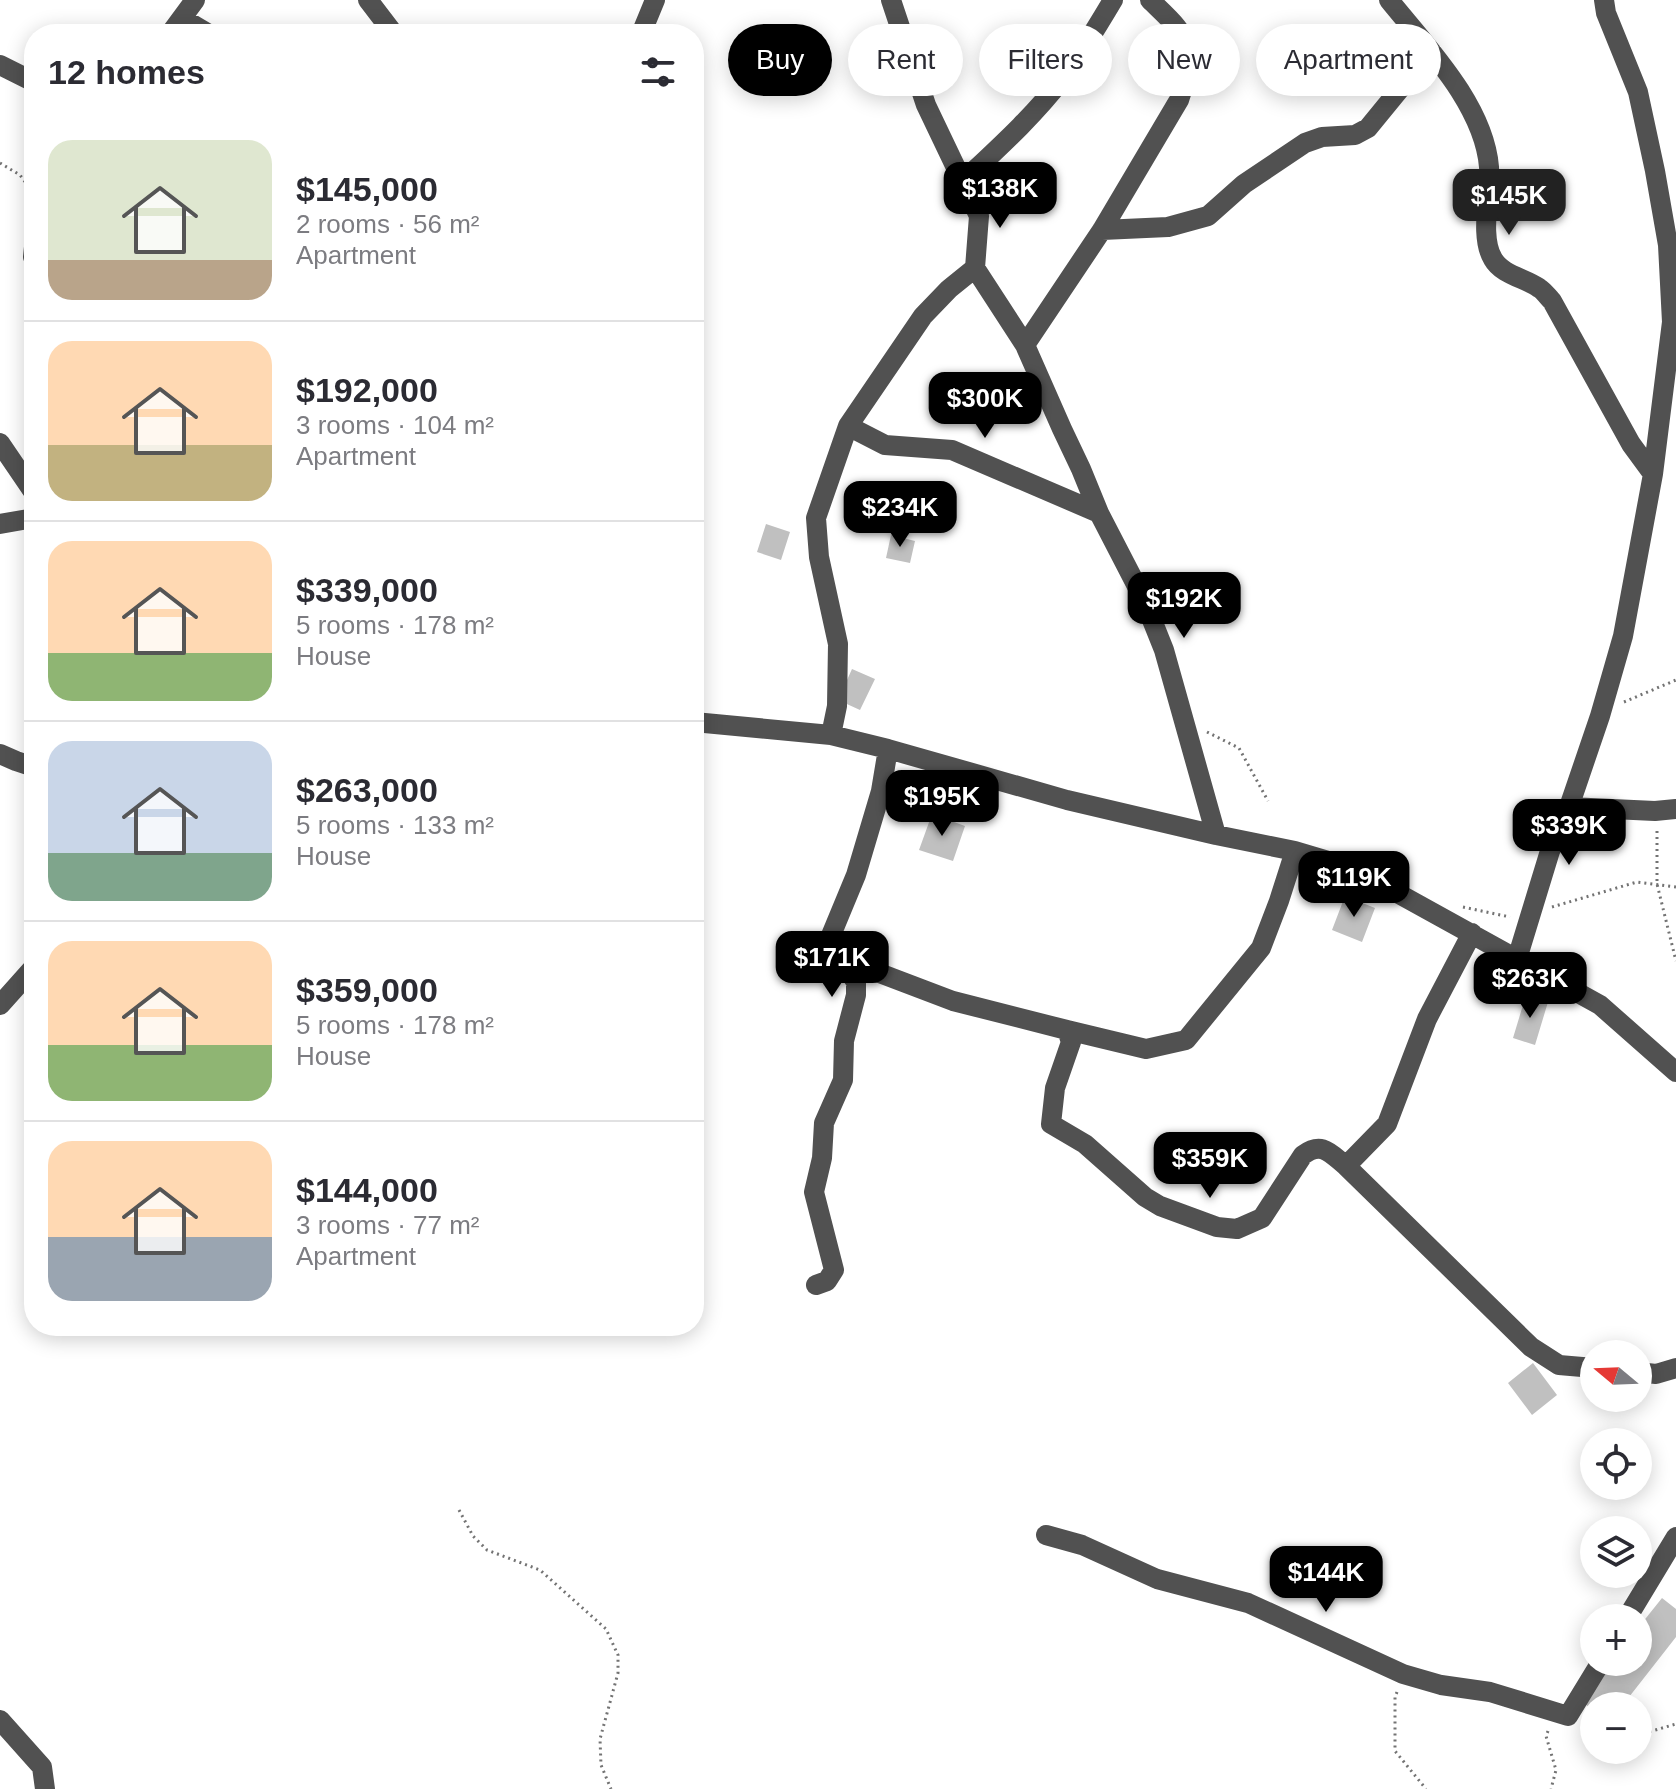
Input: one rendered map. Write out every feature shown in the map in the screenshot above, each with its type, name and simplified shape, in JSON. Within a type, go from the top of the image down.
[{"type":"street","points":[[177,24],[195,0]]},
{"type":"street","points":[[368,0],[386,24]]},
{"type":"street","points":[[645,24],[655,0]]},
{"type":"street","points":[[891,0],[926,105],[979,216],[975,268],[1025,345],[1099,513],[1149,613],[1164,650],[1216,835]]},
{"type":"street","points":[[961,183],[1014,132],[1060,81],[1113,0]]},
{"type":"street","points":[[1025,345],[1102,230],[1179,100],[1187,77],[1189,51],[1179,29],[1150,0]]},
{"type":"street","points":[[1389,0],[1409,24]]},
{"type":"street","points":[[1517,959],[1550,851],[1569,807],[1600,716],[1623,636],[1653,474],[1674,322],[1668,245],[1638,92],[1606,13],[1604,0]]},
{"type":"street","points":[[0,65],[24,77]]},
{"type":"street","points":[[1441,65],[1473,111],[1483,137],[1489,167],[1487,241],[1493,260],[1508,272],[1540,288],[1552,301],[1631,444],[1653,474]]},
{"type":"street","points":[[1102,230],[1168,227],[1208,216],[1244,184],[1305,143],[1322,137],[1355,135],[1368,128],[1394,96]]},
{"type":"street","points":[[831,735],[837,706],[838,644],[819,557],[816,518],[848,426],[923,316],[975,268]]},
{"type":"street","points":[[848,426],[885,445],[952,450],[1099,513]]},
{"type":"street","points":[[0,443],[24,478]]},
{"type":"street","points":[[0,524],[24,520]]},
{"type":"street","points":[[704,723],[831,735],[1067,800],[1295,851],[1352,868],[1600,1005],[1676,1072]]},
{"type":"street","points":[[888,749],[881,791],[856,875],[827,945],[831,960],[847,968],[874,971],[953,1001],[1067,1030],[1146,1049],[1186,1040],[1261,948],[1295,851]]},
{"type":"street","points":[[0,754],[24,764]]},
{"type":"street","points":[[1569,807],[1666,810]]},
{"type":"street","points":[[1346,1166],[1387,1124],[1427,1019],[1472,933]]},
{"type":"street","points":[[816,1285],[827,1281],[834,1270],[814,1192],[822,1158],[824,1123],[843,1080],[844,1041],[856,995],[856,982],[847,968]]},
{"type":"street","points":[[0,1005],[24,978]]},
{"type":"street","points":[[1067,1030],[1071,1042],[1055,1088],[1051,1124],[1085,1144],[1145,1197],[1160,1206],[1217,1227],[1237,1229],[1262,1218],[1303,1155],[1313,1148],[1324,1149],[1346,1166],[1531,1347],[1559,1365],[1580,1367]]},
{"type":"street","points":[[1652,1374],[1676,1368]]},
{"type":"street","points":[[1046,1535],[1082,1545],[1157,1579],[1248,1603],[1403,1674],[1441,1685],[1490,1692],[1568,1716],[1592,1676]]},
{"type":"street","points":[[1635,1604],[1676,1537]]},
{"type":"street","points":[[0,1720],[42,1767],[45,1789]]},
{"type":"path","points":[[0,163],[24,180]]},
{"type":"path","points":[[1600,716],[1632,698],[1676,680]]},
{"type":"path","points":[[1183,718],[1239,748],[1268,801]]},
{"type":"path","points":[[1666,810],[1657,831],[1657,884],[1676,961]]},
{"type":"path","points":[[1461,906],[1514,917],[1534,908],[1554,907],[1637,882],[1676,887]]},
{"type":"path","points":[[459,1510],[473,1536],[487,1550],[540,1570],[606,1629],[618,1655],[618,1673],[600,1739],[601,1765],[611,1789]]},
{"type":"path","points":[[1403,1674],[1395,1697],[1395,1751],[1426,1789]]},
{"type":"path","points":[[1551,1789],[1556,1770],[1546,1736],[1557,1713]]},
{"type":"path","points":[[1652,1731],[1676,1724]]},
{"type":"building","points":[[766,524],[790,532],[781,560],[757,552]]},
{"type":"building","points":[[891,535],[915,541],[910,563],[886,558]]},
{"type":"building","points":[[852,669],[875,679],[860,710],[838,700]]},
{"type":"building","points":[[932,814],[965,826],[953,861],[919,850]]},
{"type":"building","points":[[1345,896],[1375,908],[1362,942],[1332,930]]},
{"type":"building","points":[[1526,995],[1548,1002],[1535,1045],[1513,1038]]},
{"type":"building","points":[[1533,1363],[1557,1395],[1532,1415],[1508,1383]]},
{"type":"building","points":[[1662,1598],[1676,1609],[1676,1637],[1652,1668],[1652,1610]]},
{"type":"building","points":[[1601,1676],[1645,1676],[1633,1692],[1588,1692]]}]
